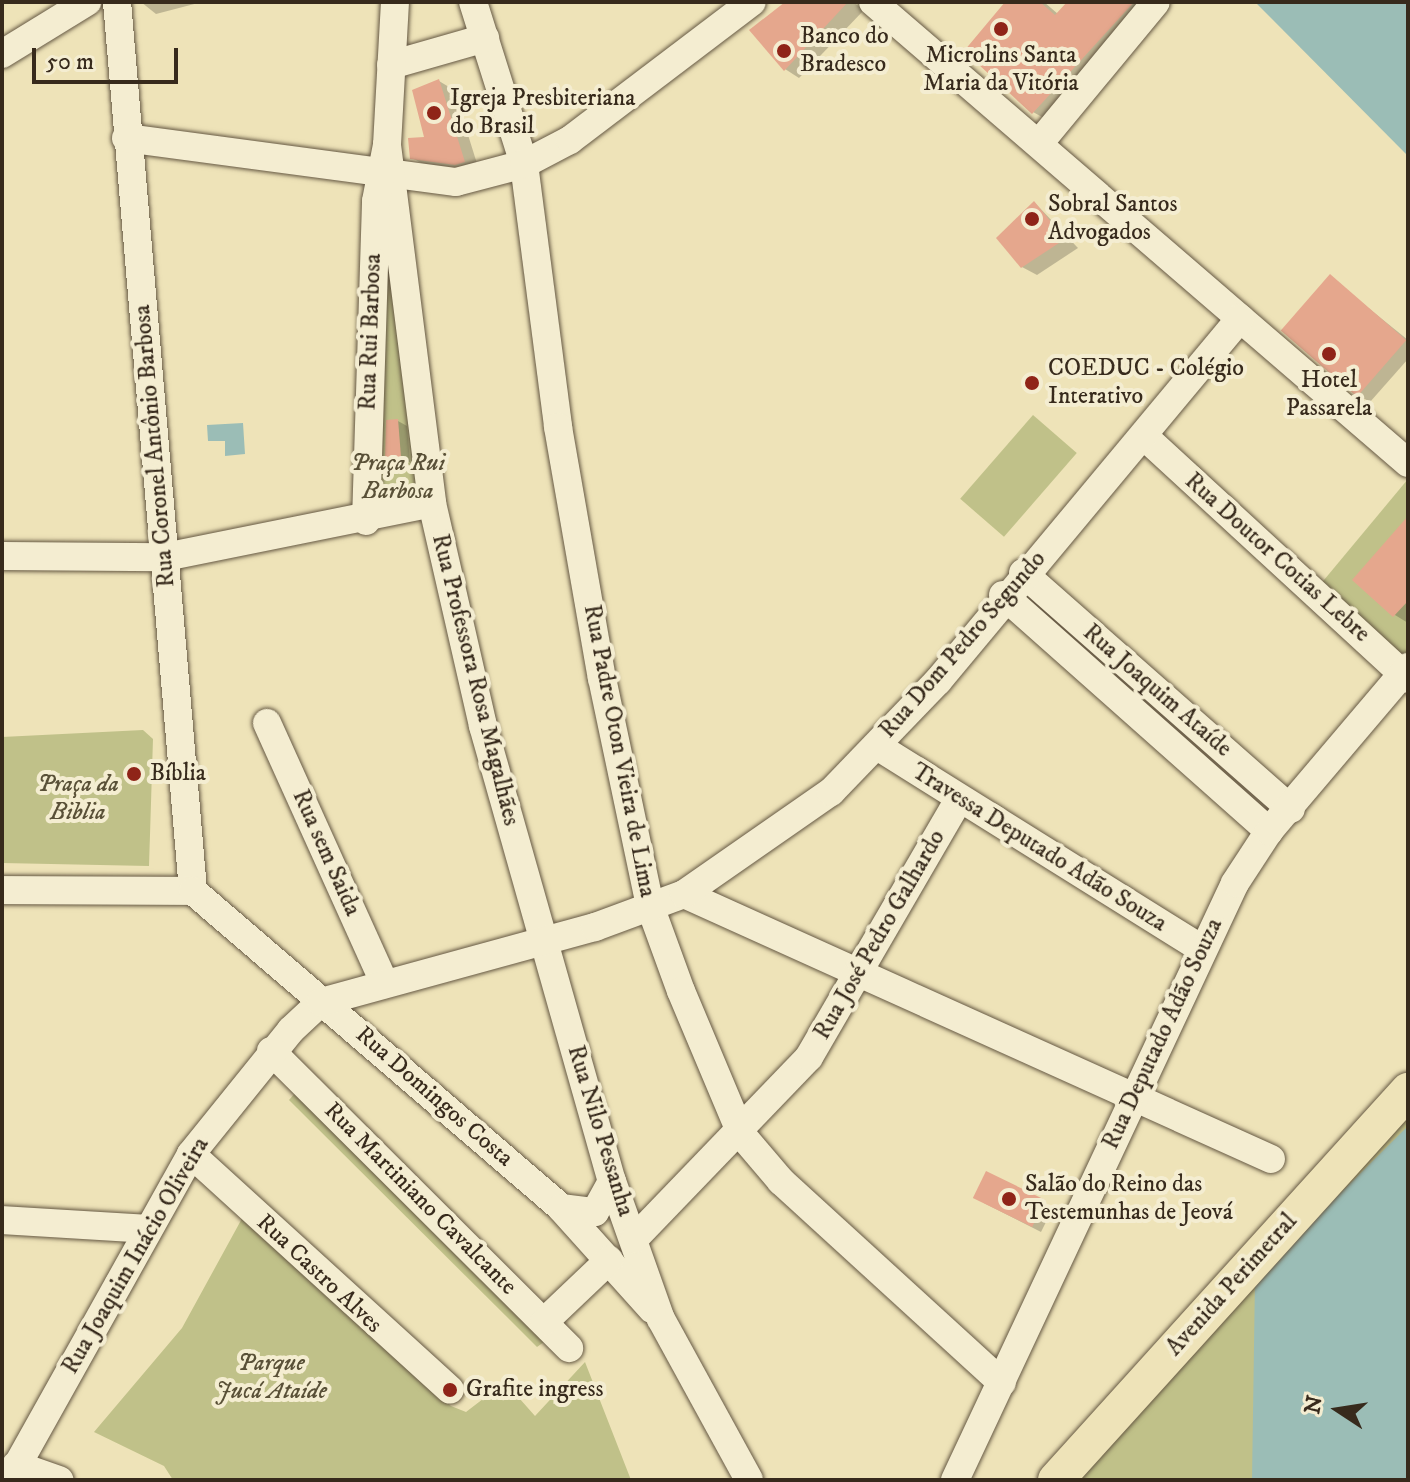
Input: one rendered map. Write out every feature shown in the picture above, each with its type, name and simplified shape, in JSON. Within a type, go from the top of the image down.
[{"type":"main road","name":"Avenida Perimetral","points":[[1056,1480],[1408,1091]]},
{"type":"street","points":[[2,54],[87,2]]},
{"type":"street","name":"Rua Coronel Antônio Barbosa","points":[[117,2],[126,138],[193,891]]},
{"type":"street","name":"Rua Professora Rosa Magalhães","points":[[395,2],[388,177],[432,503],[543,941]]},
{"type":"street","name":"Rua Padre Oton Vieira de Lima","points":[[473,2],[524,164],[558,427],[650,906],[741,1134],[781,1181],[1002,1383]]},
{"type":"street","points":[[126,138],[388,177],[456,182],[524,164],[570,140],[752,2]]},
{"type":"street","points":[[873,2],[1041,141],[1408,463]]},
{"type":"street","points":[[1041,141],[1156,2]]},
{"type":"street","points":[[391,65],[485,38]]},
{"type":"street","name":"Rua Rui Barbosa","points":[[366,521],[388,177]]},
{"type":"street","name":"Rua Dom Pedro Segundo","points":[[543,941],[684,894],[831,792],[877,746],[1003,595],[1145,437],[1240,318]]},
{"type":"street","name":"Rua Doutor Cotias Lebre","points":[[1145,437],[1406,673]]},
{"type":"street","points":[[2,556],[165,557],[366,521],[432,503]]},
{"type":"street","name":"Rua Joaquim Ataíde","points":[[1023,573],[1291,809]]},
{"type":"street","name":"Rua Joaquim Ataíde","points":[[1003,595],[1269,831]]},
{"type":"street","name":"Rua Deputado Adão Souza","points":[[955,1480],[1202,949],[1269,831],[1406,673]]},
{"type":"street","name":"Rua sem Saida","points":[[267,723],[385,984]]},
{"type":"street","name":"Travessa Deputado Adão Souza","points":[[877,746],[958,801],[1202,949]]},
{"type":"street","name":"Rua José Pedro Galhardo","points":[[634,1239],[741,1134],[809,1057],[859,976],[958,801]]},
{"type":"street","points":[[2,890],[193,891]]},
{"type":"street","name":"Rua Domingos Costa","points":[[193,891],[561,1208],[661,1319]]},
{"type":"street","points":[[684,894],[1132,1100],[1271,1159]]},
{"type":"street","name":"Rua Joaquim Inácio Oliveira","points":[[13,1473],[191,1154],[271,1051],[321,1002],[543,941]]},
{"type":"street","name":"Rua Nilo Pessanha","points":[[543,941],[612,1181],[661,1319]]},
{"type":"street","name":"Rua Martiniano Cavalcante","points":[[271,1051],[569,1348]]},
{"type":"street","name":"Rua Castro Alves","points":[[191,1154],[450,1390]]},
{"type":"street","points":[[561,1208],[595,1212],[612,1181]]},
{"type":"street","points":[[2,1220],[148,1229]]},
{"type":"street","points":[[544,1322],[609,1260]]},
{"type":"street","points":[[661,1319],[749,1480]]},
{"type":"street","points":[[13,1473],[59,1480]]},
{"type":"green space","name":"Praça Rui Barbosa","points":[[381,176],[432,503],[366,521]]},
{"type":"green space","points":[[1033,415],[1077,453],[1004,537],[960,499]]},
{"type":"green space","points":[[1408,479],[1408,667],[1314,592]]},
{"type":"green space","name":"Praça da Biblia","points":[[143,730],[153,739],[149,866],[2,863],[2,737]]},
{"type":"green space","points":[[296,1092],[548,1339],[537,1347],[289,1100]]},
{"type":"green space","points":[[1408,1112],[1408,1480],[1070,1480]]},
{"type":"green space","name":"Parque Jucá Ataíde","points":[[245,1213],[451,1406],[466,1412],[505,1382],[535,1416],[585,1362],[631,1480],[173,1480],[164,1466],[94,1432],[182,1328]]},
{"type":"water","points":[[1255,2],[1408,2],[1408,156]]},
{"type":"water","points":[[243,423],[245,454],[225,456],[225,441],[208,441],[207,425]]},
{"type":"water","points":[[1408,1126],[1408,1480],[1252,1480],[1255,1278]]},
{"type":"building","name":"Banco do Bradesco","points":[[785,2],[848,2],[784,71],[749,30]]},
{"type":"building","points":[[1005,2],[1040,2],[1055,15],[1067,2],[1134,2],[1032,114],[964,51]]},
{"type":"building","name":"Igreja Presbiteriana do Brasil","points":[[439,79],[465,162],[455,165],[410,159],[408,138],[424,137],[412,90]]},
{"type":"building","name":"Sobral Santos Advogados","points":[[1034,201],[1065,239],[1021,268],[996,238]]},
{"type":"building","points":[[1330,274],[1406,340],[1357,397],[1281,331]]},
{"type":"building","points":[[398,419],[401,457],[385,459],[386,420]]},
{"type":"building","points":[[1408,516],[1408,601],[1393,617],[1352,580]]},
{"type":"building","name":"Salão do Reino das Testemunhas de Jeová","points":[[986,1171],[1045,1200],[1032,1227],[973,1198]]},
{"type":"place","name":"Microlins Santa Maria da Vitória","points":[[1001,29]]},
{"type":"place","name":"Banco do Bradesco","points":[[784,51]]},
{"type":"place","name":"Igreja Presbiteriana do Brasil","points":[[434,113]]},
{"type":"place","name":"Sobral Santos Advogados","points":[[1032,219]]},
{"type":"place","name":"Hotel Passarela","points":[[1329,354]]},
{"type":"place","name":"COEDUC - Colégio Interativo","points":[[1032,383]]},
{"type":"place","name":"Bíblia","points":[[134,774]]},
{"type":"place","name":"Salão do Reino das Testemunhas de Jeová","points":[[1009,1199]]},
{"type":"place","name":"Grafite ingress","points":[[450,1390]]}]
